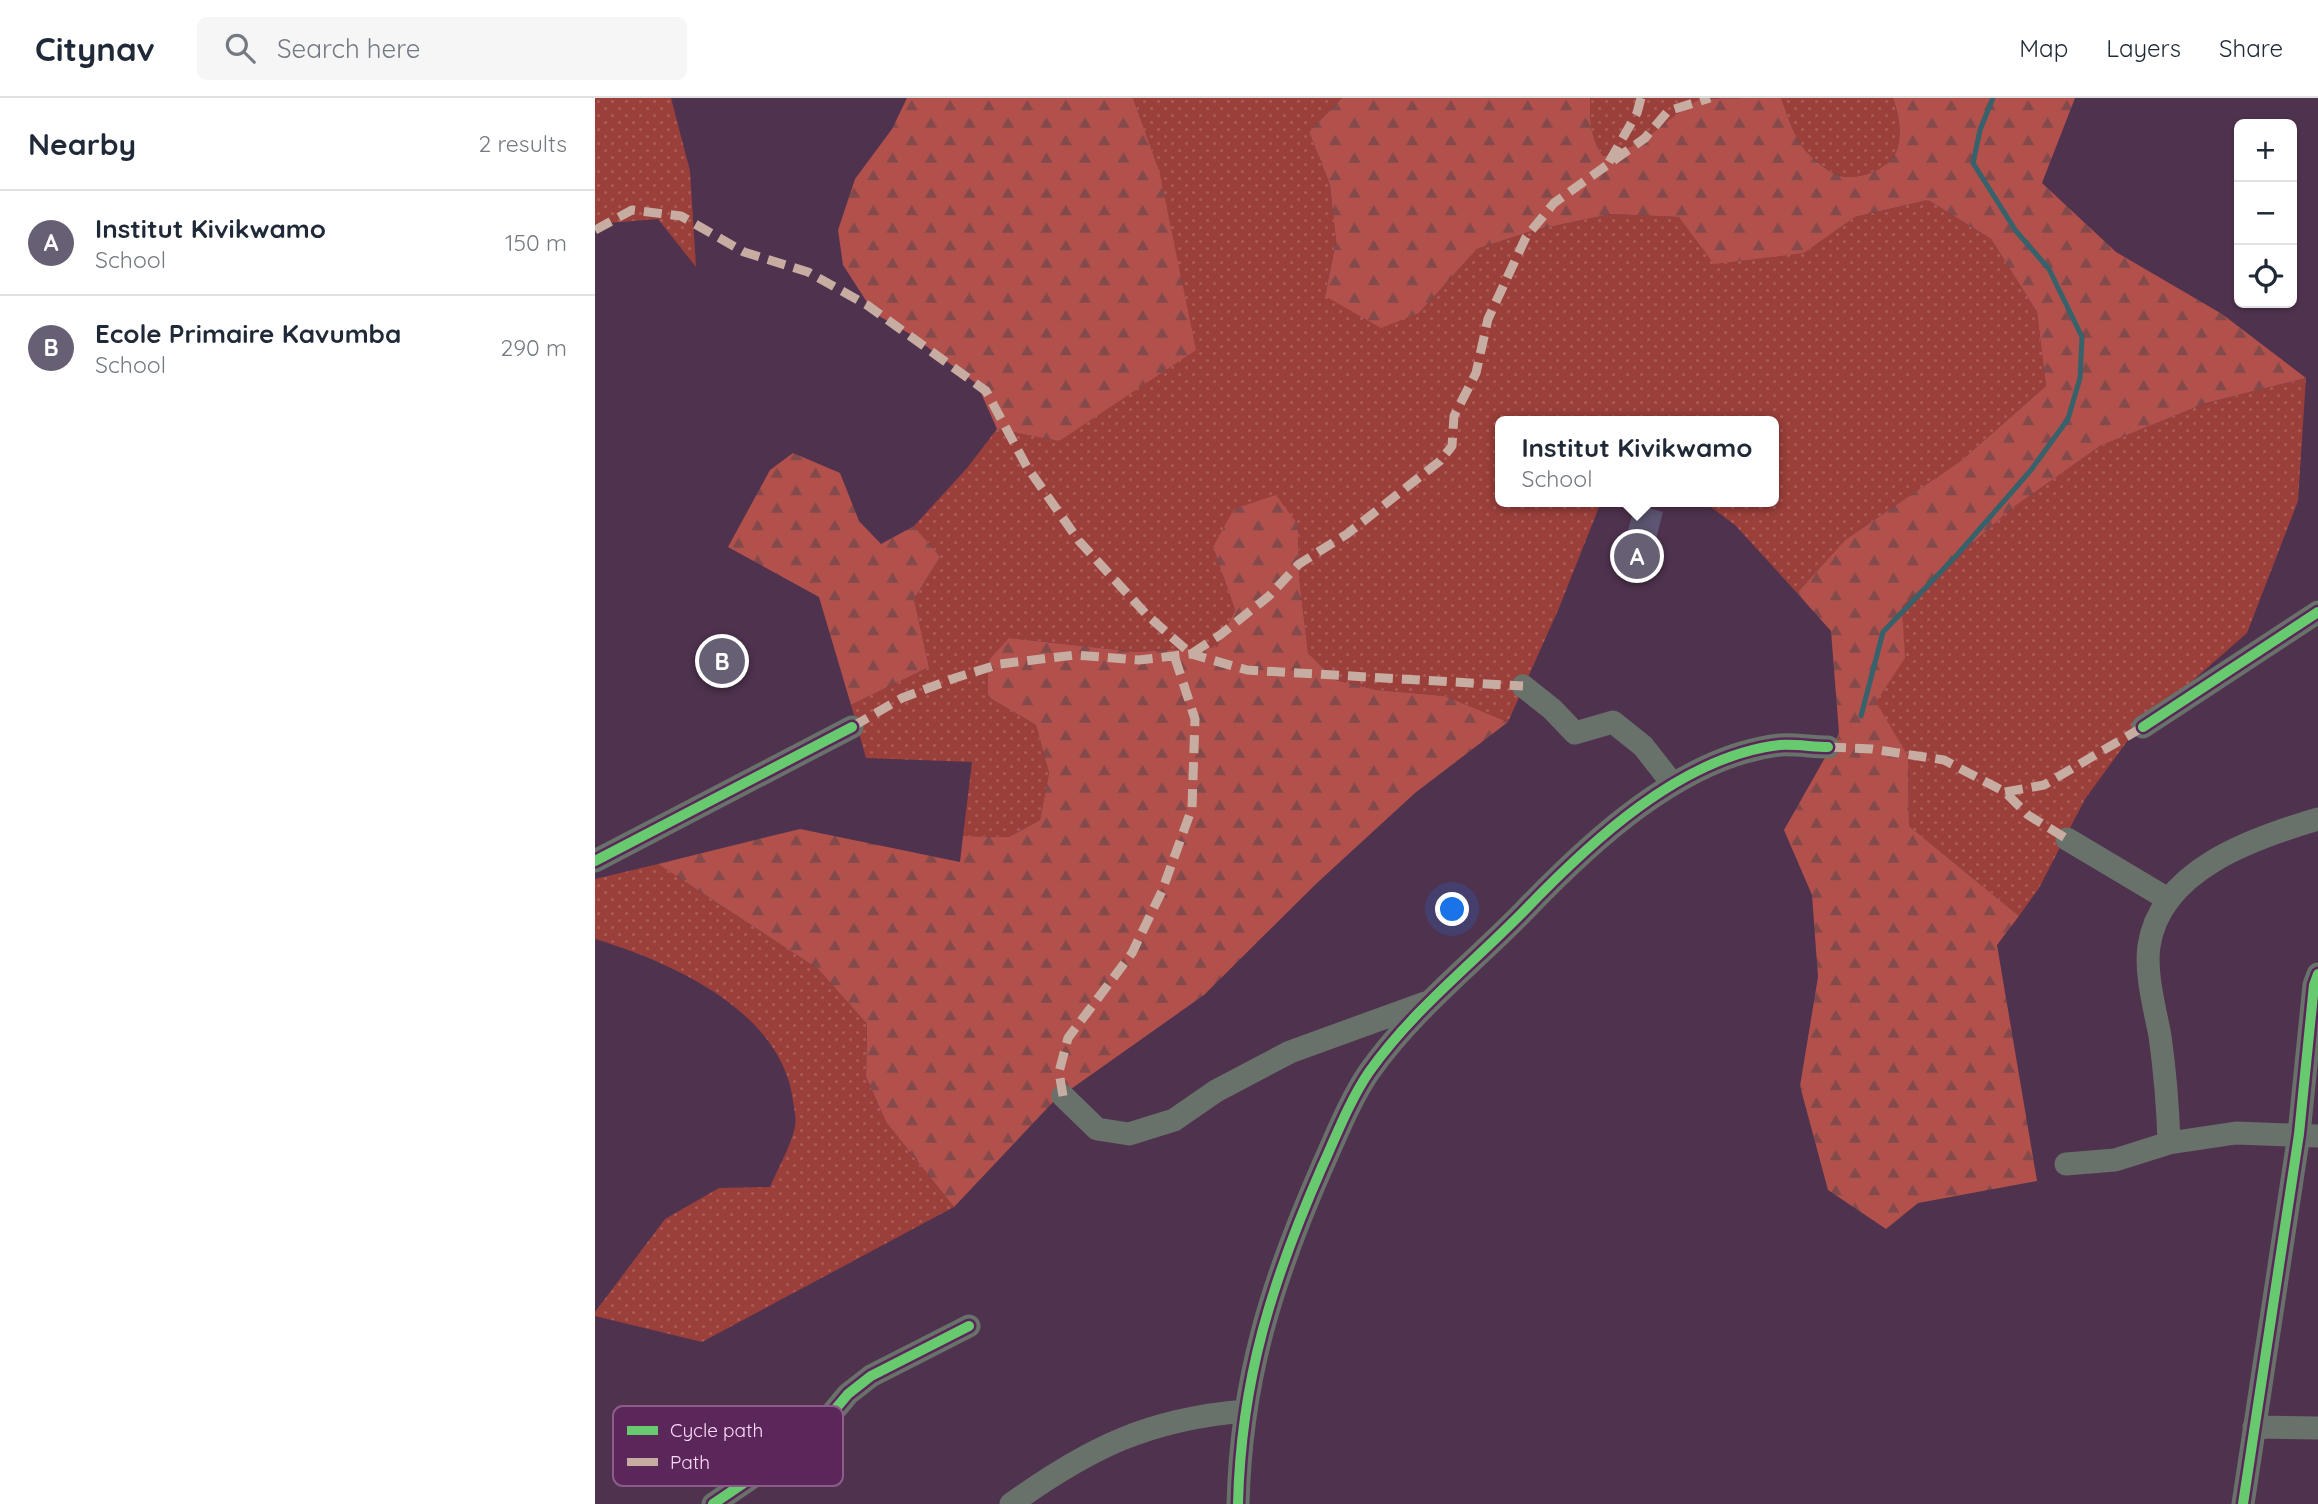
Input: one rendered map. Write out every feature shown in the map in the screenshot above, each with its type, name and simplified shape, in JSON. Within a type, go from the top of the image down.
[{"type":"street","points":[[2143,727],[2318,612]]},
{"type":"street","points":[[1523,686],[1552,709],[1574,733],[1613,722],[1643,746],[1672,783]]},
{"type":"street","points":[[595,861],[852,727]]},
{"type":"street","points":[[1238,1504],[1245,1411],[1255,1352],[1291,1238],[1326,1158],[1368,1074],[1426,1003],[1489,947],[1570,862],[1672,783],[1722,761],[1780,745],[1828,747]]},
{"type":"street","points":[[2169,1143],[2167,1086],[2149,949],[2154,922],[2167,898],[2194,874],[2237,850],[2318,819]]},
{"type":"street","points":[[2067,839],[2167,898]]},
{"type":"street","points":[[2243,1504],[2254,1427],[2309,1135],[2314,985],[2318,974]]},
{"type":"street","points":[[1063,1096],[1097,1129],[1129,1134],[1174,1120],[1216,1091],[1290,1052],[1426,1003]]},
{"type":"street","points":[[2066,1164],[2115,1160],[2169,1143],[2236,1133],[2309,1135]]},
{"type":"street","points":[[838,1406],[848,1394],[871,1376],[969,1326]]},
{"type":"street","points":[[1011,1504],[1052,1475],[1146,1427],[1195,1415],[1245,1411]]},
{"type":"street","points":[[2254,1427],[2318,1428]]},
{"type":"street","points":[[713,1504],[740,1486]]},
{"type":"shaded area","points":[[595,98],[671,98],[690,171],[696,267],[658,219],[595,224]]},
{"type":"shaded area","points":[[1133,98],[1342,98],[1309,132],[1330,185],[1336,241],[1325,295],[1419,313],[1477,249],[1535,230],[1611,214],[1679,217],[1804,253],[1855,217],[1928,200],[1991,239],[2037,312],[2046,386],[1962,460],[1845,540],[1797,593],[1735,525],[1711,507],[1779,507],[1779,416],[1495,416],[1495,507],[1599,507],[1559,608],[1508,722],[1445,696],[1377,690],[1335,680],[1308,653],[1299,576],[1298,525],[1213,547],[1235,610],[1217,647],[1137,652],[1010,638],[988,697],[1036,725],[1049,773],[1040,820],[1009,837],[963,836],[972,762],[866,758],[851,705],[929,667],[914,599],[940,557],[914,526],[967,468],[997,429],[1060,441],[1159,170]]},
{"type":"shaded area","points":[[1590,98],[1702,98],[1643,141],[1617,153],[1603,156],[1593,135]]},
{"type":"shaded area","points":[[1781,98],[1893,98],[1899,128],[1895,153],[1885,165],[1870,173],[1854,177],[1837,174],[1822,166],[1805,150],[1792,128]]},
{"type":"shaded area","points":[[2306,378],[2298,501],[2247,633],[2134,732],[2085,799],[2039,888],[2019,916],[1909,826],[1908,756],[1875,702],[1904,658],[1902,606],[2011,509],[2100,446],[2206,403]]},
{"type":"shaded area","points":[[658,864],[818,969],[867,1024],[866,1077],[886,1122],[954,1207],[702,1342],[595,1316],[595,1312],[665,1219],[719,1188],[770,1187],[790,1143],[796,1118],[784,1069],[768,1041],[746,1016],[688,977],[656,961],[595,939],[595,879]]},
{"type":"green space","points":[[907,98],[1133,98],[1159,170],[1196,350],[1059,441],[997,429],[977,384],[910,334],[874,313],[843,265],[838,230],[855,179],[892,129]]},
{"type":"green space","points":[[1342,98],[1590,98],[1593,135],[1603,156],[1618,153],[1643,140],[1700,99],[1781,98],[1805,150],[1827,169],[1854,177],[1885,165],[1895,153],[1899,127],[1893,98],[2075,98],[2042,183],[2116,252],[2222,314],[2306,378],[2206,403],[2100,446],[2011,509],[1902,606],[1905,658],[1876,702],[1908,756],[1909,826],[2019,916],[1997,945],[2037,1181],[1918,1203],[1886,1229],[1828,1190],[1800,1086],[1818,977],[1812,895],[1784,830],[1839,733],[1831,631],[1797,593],[1845,540],[1962,460],[2046,386],[2037,312],[1991,239],[1928,200],[1855,217],[1804,253],[1714,264],[1679,217],[1611,214],[1535,230],[1477,249],[1419,313],[1381,328],[1325,296],[1336,241],[1330,185],[1309,132]]},
{"type":"green space","points":[[793,453],[840,473],[859,521],[881,544],[914,526],[940,557],[914,599],[929,667],[851,705],[819,597],[728,547],[770,470]]},
{"type":"green space","points":[[1276,495],[1298,525],[1299,576],[1308,653],[1335,680],[1377,690],[1445,696],[1508,722],[1415,793],[1317,883],[1204,995],[1054,1101],[954,1207],[886,1122],[866,1077],[867,1024],[818,969],[658,864],[800,829],[960,862],[963,836],[1009,837],[1040,820],[1049,773],[1036,725],[988,697],[988,661],[1009,638],[1137,652],[1217,647],[1235,610],[1213,547],[1234,509]]},
{"type":"building","points":[[1634,507],[1663,512],[1645,582],[1616,575]]},
{"type":"waterway","points":[[1861,716],[1883,632],[1956,556],[2031,470],[2068,419],[2080,378],[2082,337],[2049,269],[2016,231],[1973,163],[1980,130],[1993,98]]},
{"type":"marked path","points":[[1609,162],[1637,113],[1641,98]]},
{"type":"marked path","points":[[595,230],[632,210],[681,216],[744,252],[808,272],[867,305],[986,391],[1027,467],[1079,541],[1147,615],[1191,654],[1269,596],[1299,564],[1347,534],[1440,461],[1452,446],[1454,416],[1476,373],[1488,319],[1526,237],[1554,203],[1645,138],[1668,111],[1710,98]]},
{"type":"marked path","points":[[852,727],[902,698],[955,678],[1000,664],[1075,655],[1139,660],[1191,654],[1247,670],[1523,686]]},
{"type":"marked path","points":[[1063,1096],[1059,1072],[1068,1038],[1132,953],[1162,891],[1192,808],[1195,719],[1174,655]]},
{"type":"marked path","points":[[2005,792],[2044,785],[2143,727]]},
{"type":"marked path","points":[[1828,747],[1872,749],[1944,760],[2005,792],[2028,815],[2067,839]]},
{"type":"cycle path","points":[[2143,727],[2318,612]]},
{"type":"cycle path","points":[[595,861],[852,727]]},
{"type":"cycle path","points":[[1238,1504],[1245,1415],[1262,1331],[1274,1291],[1304,1209],[1344,1118],[1362,1083],[1386,1050],[1423,1008],[1577,858],[1639,807],[1673,784],[1707,766],[1743,753],[1780,745],[1828,747]]},
{"type":"cycle path","points":[[2243,1504],[2299,1134],[2314,985],[2318,974]]},
{"type":"cycle path","points":[[838,1406],[848,1394],[871,1376],[969,1326]]},
{"type":"cycle path","points":[[713,1504],[740,1486]]},
{"type":"place","name":"Institut Kivikwamo","points":[[1637,556]]},
{"type":"place","name":"Ecole Primaire Kavumba","points":[[722,661]]}]
